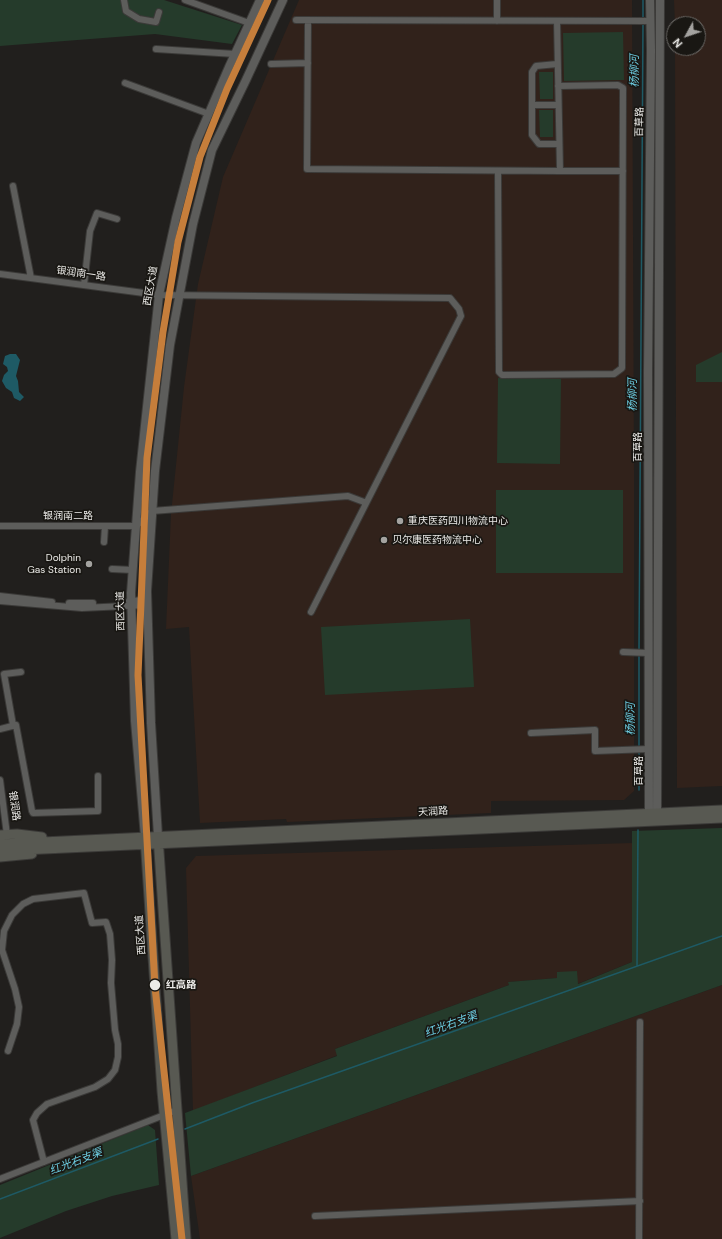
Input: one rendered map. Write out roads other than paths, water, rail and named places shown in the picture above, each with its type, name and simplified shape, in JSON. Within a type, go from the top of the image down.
[{"type":"main road","name":"西区大道","points":[[176,1239],[162,1091],[146,841],[135,721],[132,603],[133,570],[140,472],[159,295],[176,218],[196,143],[260,0]]},
{"type":"main road","points":[[186,1239],[151,723],[147,602],[155,471],[170,345],[193,224],[212,150],[283,0]]},
{"type":"main road","name":"百草路","points":[[650,0],[645,21],[648,372],[642,653],[642,749],[653,817]]},
{"type":"main road","name":"百草路","points":[[653,817],[658,510],[660,0]]},
{"type":"main road","name":"天润路","points":[[159,840],[653,817],[722,810]]},
{"type":"main road","name":"天润路","points":[[653,817],[722,818]]},
{"type":"main road","points":[[4,835],[16,834],[71,844]]},
{"type":"main road","points":[[0,844],[71,844],[159,840]]},
{"type":"main road","points":[[0,851],[71,844]]},
{"type":"main road","points":[[0,857],[18,856],[71,844]]},
{"type":"street","points":[[124,0],[126,11],[139,19],[156,22],[159,12]]},
{"type":"street","points":[[184,0],[250,23]]},
{"type":"street","points":[[497,0],[497,21]]},
{"type":"street","points":[[296,20],[645,21]]},
{"type":"street","points":[[308,20],[307,169],[623,171]]},
{"type":"street","points":[[557,21],[560,171]]},
{"type":"street","points":[[156,49],[235,54]]},
{"type":"street","points":[[271,64],[308,63]]},
{"type":"street","points":[[558,64],[536,66],[532,72],[532,135],[539,144],[559,144]]},
{"type":"street","points":[[125,83],[209,114]]},
{"type":"street","points":[[498,171],[498,372],[502,375],[614,374],[622,368],[623,88],[618,85],[558,86]]},
{"type":"street","points":[[532,105],[558,105]]},
{"type":"street","points":[[13,186],[31,278]]},
{"type":"street","points":[[84,285],[90,230],[97,213],[117,219]]},
{"type":"street","name":"银润南一路","points":[[0,274],[159,295],[450,298],[459,309],[461,316],[365,504]]},
{"type":"street","points":[[136,526],[152,511],[348,496],[364,502],[365,504],[311,612]]},
{"type":"street","name":"银润南二路","points":[[0,526],[136,526]]},
{"type":"street","points":[[104,542],[105,526]]},
{"type":"street","points":[[112,569],[133,570]]},
{"type":"street","points":[[0,596],[63,603],[132,603]]},
{"type":"street","points":[[0,600],[82,608],[147,602]]},
{"type":"street","points":[[622,652],[642,653]]},
{"type":"street","points":[[21,672],[4,674],[13,725],[16,725],[32,812],[98,811],[98,776]]},
{"type":"street","points":[[0,729],[13,725]]},
{"type":"street","points":[[531,733],[595,730],[595,751],[642,749]]},
{"type":"street","name":"银润路","points":[[0,780],[4,835]]},
{"type":"street","points":[[8,1052],[17,1024],[19,1007],[16,989],[2,950],[4,931],[12,915],[23,904],[33,899],[84,893],[92,923],[106,922],[110,934],[115,1030],[118,1044],[118,1057],[115,1070],[108,1079],[88,1090],[47,1104],[37,1113],[33,1120],[44,1162]]},
{"type":"street","points":[[639,1239],[640,1022]]},
{"type":"street","points":[[0,1179],[177,1110]]},
{"type":"street","points":[[315,1216],[640,1201]]},
{"type":"water","points":[[16,354],[20,360],[16,376],[19,392],[24,397],[20,401],[14,398],[12,392],[6,388],[2,381],[4,375],[8,371],[7,367],[3,364],[5,356]]},
{"type":"waterway","name":"杨柳河","points":[[643,0],[643,20]]},
{"type":"waterway","name":"杨柳河","points":[[639,650],[643,24]]},
{"type":"waterway","name":"杨柳河","points":[[639,654],[639,748]]},
{"type":"waterway","name":"杨柳河","points":[[639,752],[639,790]]},
{"type":"waterway","name":"杨柳河","points":[[637,966],[638,830]]},
{"type":"waterway","name":"红光右支渠","points":[[185,1129],[252,1103],[722,936]]},
{"type":"waterway","name":"红光右支渠","points":[[0,1199],[158,1139]]},
{"type":"place","name":"重庆医药四川物流中心","points":[[400,521]]},
{"type":"place","name":"贝尔康医药物流中心","points":[[384,540]]},
{"type":"place","name":"Dolphin Gas Station","points":[[89,564]]},
{"type":"place","name":"红高路","points":[[155,985]]}]
